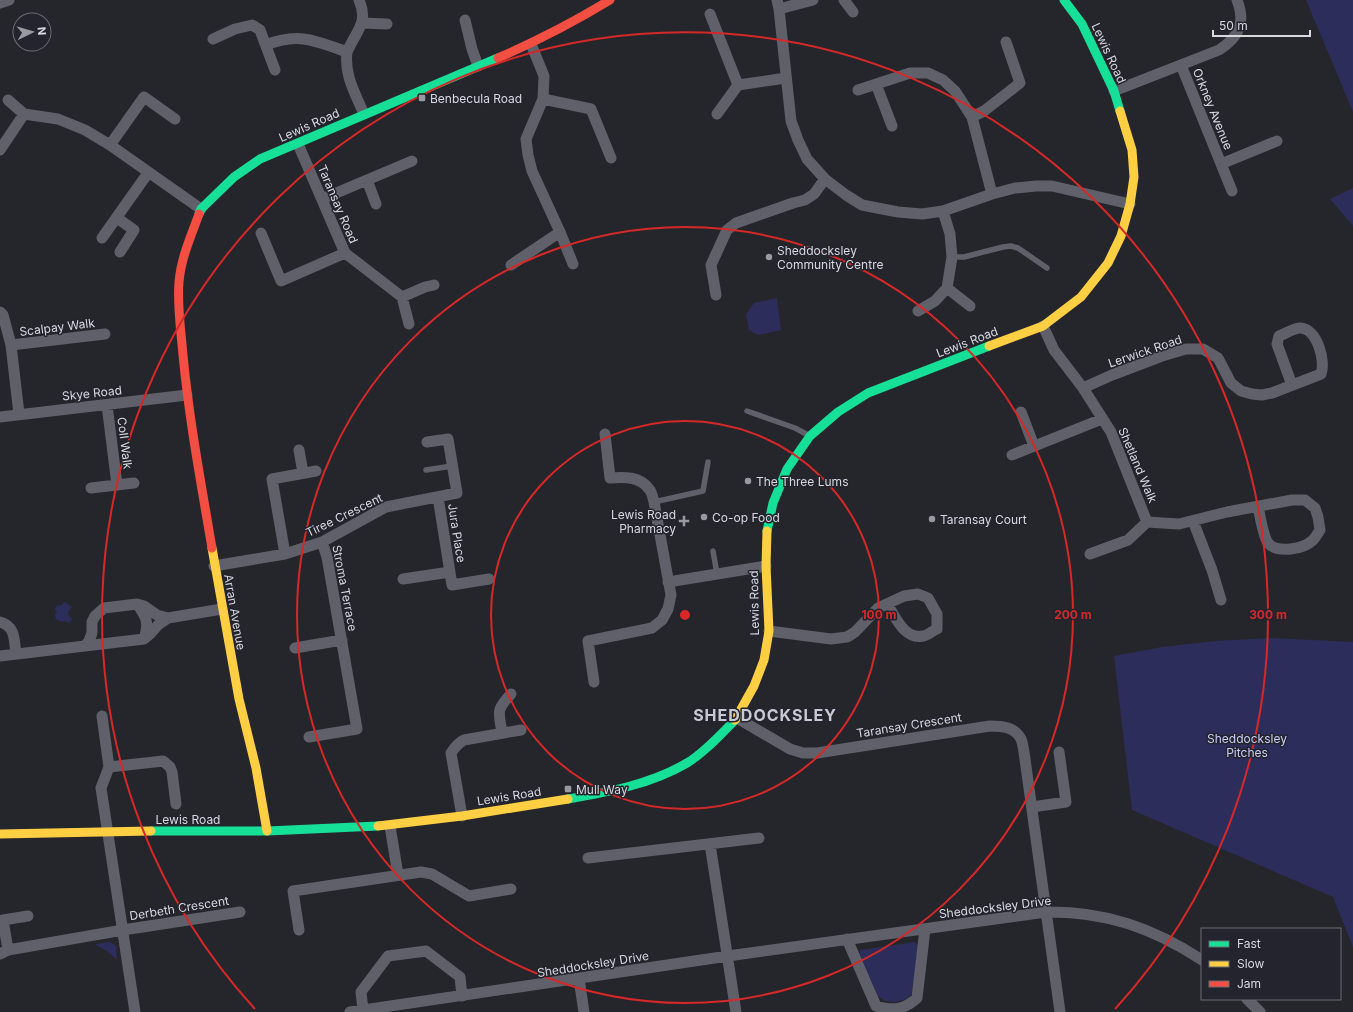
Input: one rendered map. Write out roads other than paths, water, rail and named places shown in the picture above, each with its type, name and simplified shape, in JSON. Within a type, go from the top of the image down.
[{"type":"street","points":[[0,3],[9,0]]},
{"type":"street","points":[[359,0],[363,8],[363,23],[347,52],[346,63],[347,75],[364,114]]},
{"type":"street","name":"Lewis Road","points":[[187,395],[178,311],[179,281],[185,253],[202,209],[234,177],[260,159],[531,44],[590,13],[610,0]]},
{"type":"street","points":[[813,0],[778,4],[791,121],[807,158],[824,179],[846,196],[862,205],[898,212],[922,214],[943,211],[992,194],[1015,188],[1036,186],[1052,186],[1130,204]]},
{"type":"street","points":[[844,0],[853,12]]},
{"type":"street","name":"Lewis Road","points":[[0,834],[200,830],[267,831],[390,826],[591,795],[639,784],[663,775],[688,762],[713,742],[737,718],[754,686],[764,660],[769,631],[766,566],[767,531],[773,503],[786,469],[810,436],[838,412],[868,393],[1044,326],[1081,297],[1108,263],[1121,236],[1130,204],[1134,177],[1132,150],[1114,92],[1082,24],[1064,0]]},
{"type":"street","name":"Orkney Avenue","points":[[1114,92],[1219,50],[1229,43],[1237,35],[1241,21],[1240,7],[1237,0]]},
{"type":"street","points":[[710,14],[738,85]]},
{"type":"street","points":[[465,20],[478,66]]},
{"type":"street","points":[[363,23],[387,24]]},
{"type":"street","points":[[213,39],[234,29],[252,25],[260,30],[275,70]]},
{"type":"street","points":[[266,45],[292,37],[313,40],[347,52]]},
{"type":"street","points":[[972,117],[984,111],[1020,83],[1006,42]]},
{"type":"street","points":[[531,44],[544,76],[543,99],[526,139],[528,155],[532,171],[573,264]]},
{"type":"street","name":"Orkney Avenue","points":[[1181,65],[1232,191]]},
{"type":"street","points":[[858,90],[910,73],[928,72],[943,80],[954,91],[972,117],[992,194]]},
{"type":"street","points":[[717,114],[738,85],[786,78]]},
{"type":"street","points":[[876,84],[892,126]]},
{"type":"street","points":[[110,145],[144,97],[175,119]]},
{"type":"street","points":[[543,99],[591,109],[612,158]]},
{"type":"street","points":[[8,100],[24,114],[58,119],[85,130],[110,145],[148,173],[202,209]]},
{"type":"street","points":[[0,150],[24,114]]},
{"type":"street","name":"Orkney Avenue","points":[[1221,164],[1277,141]]},
{"type":"street","name":"Taransay Road","points":[[298,144],[345,253],[402,297]]},
{"type":"street","points":[[322,199],[412,161]]},
{"type":"street","points":[[102,238],[148,173]]},
{"type":"street","points":[[716,295],[711,265],[727,230],[736,223],[805,200],[814,194],[824,179]]},
{"type":"street","points":[[366,180],[376,204]]},
{"type":"street","points":[[918,311],[935,301],[947,288],[951,272],[952,257],[950,234],[943,211]]},
{"type":"street","points":[[117,218],[134,230],[120,252]]},
{"type":"street","points":[[511,265],[560,232]]},
{"type":"street","points":[[261,233],[281,281],[345,253]]},
{"type":"street","points":[[409,324],[402,297],[425,287],[434,285]]},
{"type":"street","points":[[947,288],[970,306]]},
{"type":"street","points":[[0,312],[3,315],[11,345],[19,414]]},
{"type":"street","name":"Shetland Walk","points":[[1044,326],[1054,350],[1083,388],[1111,432],[1148,522]]},
{"type":"street","name":"Lerwick Road","points":[[1083,388],[1162,356],[1186,349],[1203,349],[1218,358],[1231,383],[1241,391],[1262,395],[1272,393],[1321,374],[1324,363],[1314,335],[1307,330],[1299,328],[1279,336],[1277,344],[1292,385]]},
{"type":"street","name":"Scalpay Walk","points":[[11,345],[105,334]]},
{"type":"street","name":"Skye Road","points":[[0,417],[187,395]]},
{"type":"street","name":"Arran Avenue","points":[[187,395],[214,566],[239,699],[256,768],[267,831]]},
{"type":"street","name":"Coll Walk","points":[[107,405],[117,485]]},
{"type":"street","points":[[1021,412],[1034,446]]},
{"type":"street","name":"Shetland Walk","points":[[1012,455],[1102,419]]},
{"type":"street","points":[[594,682],[588,641],[652,628],[662,620],[668,609],[670,595],[654,502],[649,489],[640,481],[628,477],[610,478],[605,434]]},
{"type":"street","name":"Tiree Crescent","points":[[214,566],[285,554],[322,542],[386,507],[457,493],[448,439],[427,442]]},
{"type":"street","points":[[299,450],[303,474]]},
{"type":"street","points":[[285,554],[272,479],[316,471]]},
{"type":"street","name":"Coll Walk","points":[[91,488],[134,483]]},
{"type":"street","name":"Jura Place","points":[[438,497],[452,585],[489,579]]},
{"type":"street","name":"Shetland Walk","points":[[1090,554],[1128,540],[1148,522],[1179,524],[1227,512],[1292,500],[1305,500],[1315,508],[1320,530],[1313,541],[1303,546],[1283,550],[1275,548],[1268,542],[1261,523],[1258,507]]},
{"type":"street","points":[[1193,521],[1212,570],[1221,600]]},
{"type":"street","name":"Stroma Terrace","points":[[309,737],[357,729],[327,557],[322,542]]},
{"type":"street","points":[[668,582],[766,566]]},
{"type":"street","name":"Jura Place","points":[[403,580],[450,572]]},
{"type":"street","points":[[769,631],[831,640],[847,637],[855,632],[878,608],[904,596],[918,594],[928,598],[937,614],[937,629],[923,636],[913,636],[905,631],[887,604]]},
{"type":"street","points":[[85,646],[92,633],[92,622],[95,616],[104,608],[137,604],[144,606],[157,615],[168,618]]},
{"type":"street","points":[[137,604],[144,614],[147,622],[147,629],[144,639]]},
{"type":"street","points":[[0,656],[144,639],[151,634],[158,625],[168,618],[222,608]]},
{"type":"street","points":[[0,622],[6,623],[10,626],[16,654]]},
{"type":"street","name":"Stroma Terrace","points":[[295,648],[342,640]]},
{"type":"street","points":[[502,733],[499,710],[511,694]]},
{"type":"street","points":[[102,716],[109,767],[163,761],[170,767],[172,772],[176,804]]},
{"type":"street","name":"Taransay Crescent","points":[[737,718],[790,749],[803,753],[817,753],[990,726],[1002,726],[1013,730],[1021,739],[1032,807],[1060,1012]]},
{"type":"street","points":[[462,816],[451,753],[458,743],[464,740],[521,730]]},
{"type":"street","points":[[1032,807],[1066,802],[1059,752]]},
{"type":"street","name":"Derbeth Crescent","points":[[109,767],[102,788],[107,832],[135,1012]]},
{"type":"street","points":[[390,826],[398,875]]},
{"type":"street","points":[[588,858],[759,838]]},
{"type":"street","points":[[710,844],[736,1012]]},
{"type":"street","points":[[299,930],[293,891],[421,872],[432,874],[469,896],[511,889]]},
{"type":"street","name":"Derbeth Crescent","points":[[28,916],[3,920],[4,952],[122,930],[240,912]]},
{"type":"street","name":"Sheddocksley Drive","points":[[350,1012],[414,1007],[462,996],[728,956],[1046,912],[1082,913],[1120,920],[1180,945],[1201,959]]},
{"type":"street","name":"Sheddocksley Drive","points":[[847,939],[876,1006],[886,1009],[899,1009],[910,1004],[917,998],[925,929]]},
{"type":"street","points":[[363,1010],[361,992],[388,956],[426,951],[460,977],[462,996]]},
{"type":"street","points":[[579,979],[584,1012]]},
{"type":"street","points":[[1248,1000],[1260,1012]]},
{"type":"lane","points":[[952,257],[964,258],[1011,246],[1018,248],[1047,268]]},
{"type":"lane","points":[[747,411],[795,428],[810,436]]},
{"type":"lane","points":[[654,502],[703,491],[708,462]]},
{"type":"lane","points":[[426,470],[452,466]]},
{"type":"lane","points":[[713,551],[717,574]]},
{"type":"place","name":"Benbecula Road","points":[[422,98]]},
{"type":"place","name":"Sheddocksley Community Centre","points":[[769,257]]},
{"type":"place","name":"The Three Lums","points":[[748,481]]},
{"type":"place","name":"Co-op Food","points":[[704,517]]},
{"type":"place","name":"Taransay Court","points":[[932,519]]},
{"type":"place","name":"Lewis Road Pharmacy","points":[[684,521]]},
{"type":"place","name":"Mull Way","points":[[568,789]]},
{"type":"district","name":"SHEDDOCKSLEY","points":[[765,715]]},
{"type":"park label","name":"Sheddocksley Pitches","points":[[1247,745]]}]
